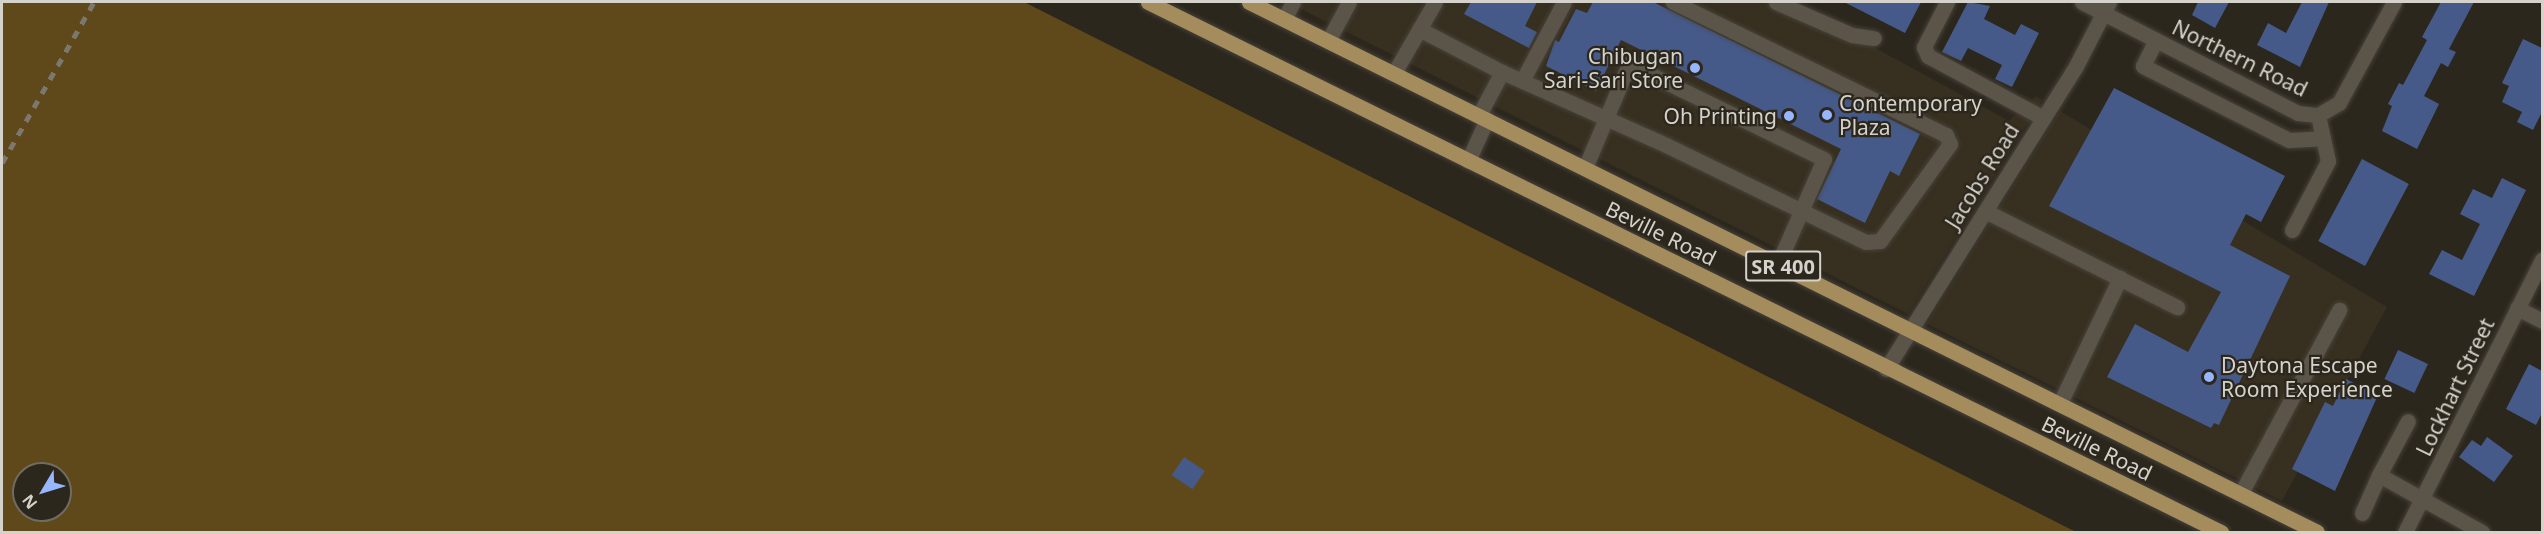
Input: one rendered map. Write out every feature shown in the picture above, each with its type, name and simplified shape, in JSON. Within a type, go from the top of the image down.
[{"type":"main road","name":"Beville Road","points":[[1148,2],[1886,369],[2221,532]]},
{"type":"main road","name":"Beville Road","points":[[1249,2],[2317,532]]},
{"type":"street","points":[[1284,19],[1293,2]]},
{"type":"street","points":[[1328,40],[1349,2]]},
{"type":"street","points":[[1394,73],[1435,2]]},
{"type":"street","points":[[1522,81],[1564,2]]},
{"type":"street","points":[[1419,29],[1502,72],[1606,118],[1866,242],[1880,241],[1950,144],[1947,135],[1673,2]]},
{"type":"street","points":[[1776,2],[1852,35],[1874,38]]},
{"type":"street","points":[[1947,2],[1924,48],[1928,56],[2043,118]]},
{"type":"street","name":"Northern Road","points":[[2082,2],[2107,7],[2156,40],[2298,113],[2318,115]]},
{"type":"street","points":[[2292,230],[2328,161],[2318,115],[2339,103],[2394,2]]},
{"type":"street","name":"Jacobs Road","points":[[1886,369],[2043,118],[2107,7]]},
{"type":"street","points":[[2156,40],[2143,66],[2289,140],[2323,138]]},
{"type":"street","points":[[1585,168],[1629,64],[1824,159],[1778,264]]},
{"type":"street","points":[[1468,161],[1502,72]]},
{"type":"street","points":[[1985,211],[2177,307]]},
{"type":"street","name":"Lockhart Street","points":[[2405,532],[2542,260]]},
{"type":"street","points":[[2060,403],[2120,278]]},
{"type":"street","points":[[2517,308],[2542,321]]},
{"type":"street","points":[[2241,493],[2339,310]]},
{"type":"street","points":[[2362,513],[2408,421]]},
{"type":"street","points":[[2379,475],[2424,497],[2482,532]]},
{"type":"shaded area","points":[[2,2],[1024,2],[2076,532],[2,532]]},
{"type":"shaded area","points":[[1287,2],[1791,2],[2009,121],[2036,96],[2042,100],[1908,314]]},
{"type":"shaded area","points":[[2060,111],[2387,307],[2282,501],[1927,324]]},
{"type":"building","points":[[1471,2],[1537,2],[1525,26],[1537,32],[1529,48],[1464,14]]},
{"type":"building","name":"Contemporary Plaza","points":[[1593,2],[1653,2],[1920,134],[1899,176],[1890,171],[1865,223],[1817,199],[1841,149],[1621,40],[1596,91],[1546,66],[1555,40],[1559,42],[1576,9],[1587,13]]},
{"type":"building","points":[[1844,2],[1921,2],[1905,33]]},
{"type":"building","points":[[1968,2],[1990,6],[1984,19],[2015,35],[2021,24],[2039,33],[2012,87],[1995,79],[2002,65],[1968,48],[1961,61],[1942,52]]},
{"type":"building","points":[[2198,2],[2229,2],[2215,28],[2192,15]]},
{"type":"building","points":[[2302,2],[2329,2],[2300,67],[2257,45],[2268,23],[2286,33]]},
{"type":"building","points":[[2441,2],[2474,2],[2449,49],[2456,52],[2448,67],[2441,63],[2424,96],[2439,104],[2417,149],[2382,131],[2392,106],[2388,104],[2399,83],[2403,85],[2427,40],[2422,37]]},
{"type":"building","points":[[2523,39],[2542,48],[2542,112],[2533,130],[2517,122],[2522,112],[2502,102],[2509,86],[2502,83]]},
{"type":"building","points":[[2114,88],[2285,176],[2261,222],[2246,214],[2230,245],[2290,276],[2219,425],[2214,423],[2211,428],[2107,377],[2135,324],[2188,352],[2221,292],[2049,206]]},
{"type":"building","points":[[2362,159],[2409,184],[2365,266],[2318,241]]},
{"type":"building","points":[[2502,178],[2526,190],[2474,296],[2429,274],[2442,250],[2462,260],[2480,224],[2460,214],[2473,189],[2492,198]]},
{"type":"building","points":[[2398,350],[2428,364],[2414,393],[2384,379]]},
{"type":"building","points":[[2529,364],[2542,371],[2542,413],[2536,425],[2506,409]]},
{"type":"building","points":[[2346,379],[2378,395],[2335,491],[2292,469],[2325,402],[2333,406]]},
{"type":"building","points":[[2487,437],[2513,456],[2494,482],[2459,457],[2472,440],[2481,446]]},
{"type":"building","points":[[1184,457],[1205,471],[1192,489],[1172,475]]},
{"type":"railway","points":[[2,163],[94,2]]},
{"type":"place","name":"Chibugan Sari-Sari Store","points":[[1695,68]]},
{"type":"place","name":"Contemporary Plaza","points":[[1827,115]]},
{"type":"place","name":"Oh Printing","points":[[1789,116]]},
{"type":"place","name":"Daytona Escape Room Experience","points":[[2209,377]]}]
